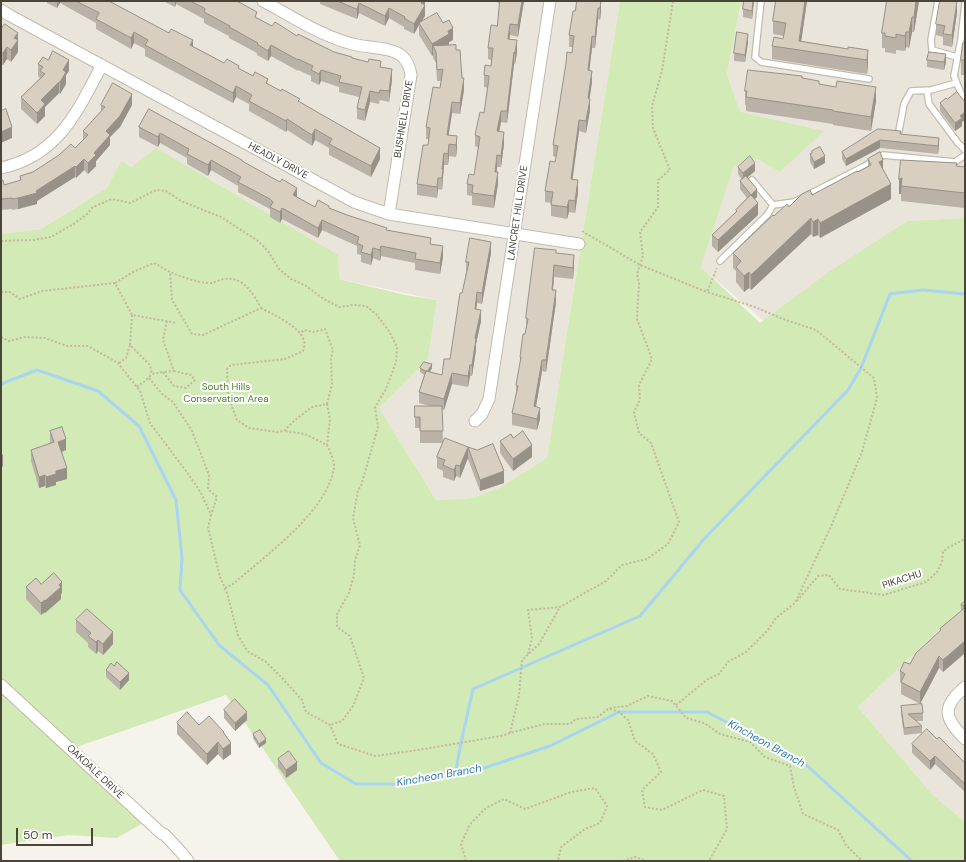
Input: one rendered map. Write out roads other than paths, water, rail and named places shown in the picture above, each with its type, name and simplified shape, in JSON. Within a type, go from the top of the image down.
[{"type":"street","name":"BUSHNELL DRIVE","points":[[263,1],[324,34],[352,44],[394,52],[406,61],[411,75],[389,214]]},
{"type":"street","name":"LANCRET HILL DRIVE","points":[[475,421],[482,414],[490,399],[550,1]]},
{"type":"street","name":"HEADLY DRIVE","points":[[1,10],[8,16],[102,65],[354,202],[389,214],[579,244]]},
{"type":"street","points":[[1,168],[17,165],[33,157],[53,142],[63,132],[77,112],[102,65]]},
{"type":"street","name":"OAKDALE DRIVE","points":[[1,685],[162,834],[164,834],[188,861]]},
{"type":"street","points":[[965,687],[954,696],[949,704],[948,714],[952,724],[965,739]]},
{"type":"lane","points":[[761,1],[756,57],[761,62],[869,79]]},
{"type":"lane","points":[[938,1],[931,40],[932,50],[957,57]]},
{"type":"lane","points":[[965,3],[954,76],[962,96],[965,99]]},
{"type":"lane","points":[[899,131],[904,104],[911,91],[927,91],[956,83]]},
{"type":"lane","points":[[927,91],[929,104],[965,150]]},
{"type":"lane","points":[[773,205],[794,202],[863,167],[883,155],[956,162],[965,155]]},
{"type":"lane","points":[[752,180],[773,205]]},
{"type":"lane","points":[[720,261],[768,214],[773,205]]},
{"type":"waterway","points":[[455,775],[473,689],[640,616],[705,538],[848,390],[861,368],[890,294],[923,290],[965,294]]},
{"type":"waterway","name":"Kincheon Branch","points":[[1,384],[37,370],[98,391],[139,426],[176,500],[182,558],[180,590],[219,645],[268,685],[321,763],[356,784],[399,784],[472,772],[550,746],[619,712],[707,712],[803,762],[912,861]]},
{"type":"park label","name":"South Hills Conservation Area","points":[[226,392]]}]
